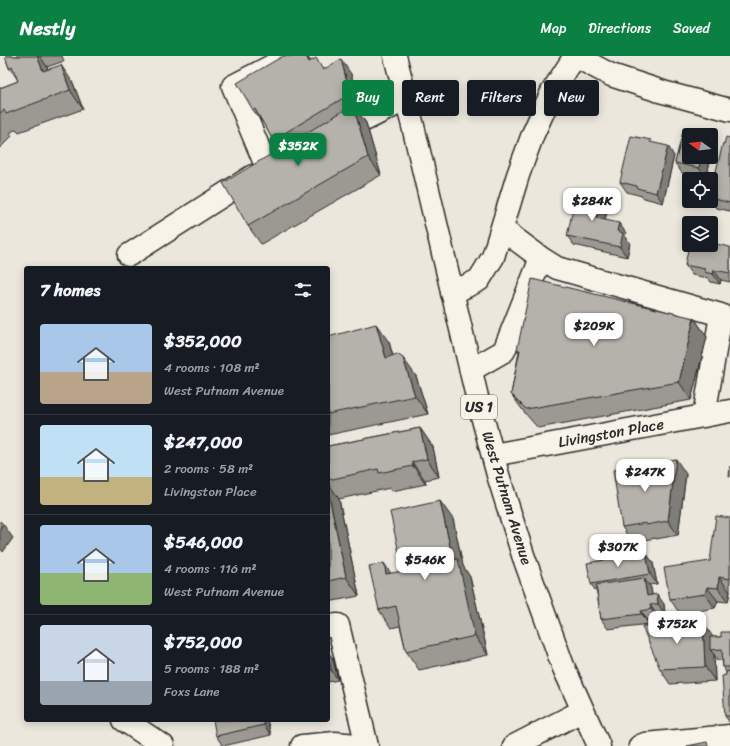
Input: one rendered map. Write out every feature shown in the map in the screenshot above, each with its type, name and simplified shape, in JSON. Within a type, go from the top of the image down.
[{"type":"street","points":[[267,168],[234,86],[291,56]]},
{"type":"street","name":"West Putnam Avenue","points":[[395,56],[402,81]]},
{"type":"street","points":[[452,293],[479,280],[493,257],[518,175],[533,134],[552,92],[575,56],[611,75],[663,92],[730,110]]},
{"type":"street","points":[[323,141],[402,102]]},
{"type":"street","name":"West Putnam Avenue","points":[[411,116],[471,370],[476,397],[498,475],[523,555],[563,666],[599,746]]},
{"type":"street","points":[[129,255],[259,172],[288,158]]},
{"type":"street","points":[[502,228],[541,258],[557,268],[721,315],[704,416]]},
{"type":"street","points":[[471,370],[504,351],[541,258]]},
{"type":"street","name":"Livingston Place","points":[[493,455],[730,411]]},
{"type":"street","points":[[302,746],[335,743],[367,746],[338,625],[330,626]]},
{"type":"street","points":[[514,746],[582,711]]},
{"type":"street","points":[[127,722],[163,746]]},
{"type":"street","points":[[640,746],[645,744],[730,736]]},
{"type":"building","points":[[5,56],[37,56],[43,71],[61,65],[70,90],[6,114],[4,110],[0,113],[0,88],[18,81],[12,66],[9,68]]},
{"type":"building","points":[[283,56],[306,56],[309,62],[316,58],[323,70],[341,59],[346,80],[342,80],[342,99],[273,140],[255,109],[253,110],[237,83]]},
{"type":"building","points":[[342,112],[342,116],[356,116],[368,157],[248,226],[223,183]]},
{"type":"building","points":[[631,136],[651,140],[650,142],[668,146],[656,193],[620,182]]},
{"type":"building","points":[[682,136],[682,164],[700,164],[699,168],[675,163]]},
{"type":"building","points":[[726,137],[730,138],[730,203],[718,200],[718,172],[716,172],[723,143],[724,144]]},
{"type":"building","points":[[577,191],[601,197],[596,218],[619,223],[617,231],[623,233],[620,247],[567,236]]},
{"type":"building","points":[[718,244],[730,247],[730,273],[714,270],[713,274],[704,272],[705,269],[685,265],[688,252],[718,252]]},
{"type":"building","points":[[532,279],[694,318],[679,382],[526,409],[511,394],[520,350],[517,350]]},
{"type":"building","points":[[376,324],[386,358],[397,354],[403,358],[415,396],[330,414],[330,336]]},
{"type":"building","points":[[420,428],[427,459],[412,462],[413,466],[379,473],[378,469],[330,480],[330,446]]},
{"type":"building","points":[[676,459],[668,521],[622,527],[613,470]]},
{"type":"building","points":[[330,501],[346,577],[330,581]]},
{"type":"building","points":[[440,501],[453,560],[458,559],[475,636],[406,651],[396,606],[379,610],[369,566],[384,563],[386,574],[403,571],[390,512]]},
{"type":"building","points":[[716,516],[730,518],[730,579],[719,577],[718,588],[707,587],[705,594],[670,599],[664,568],[710,561]]},
{"type":"building","points":[[0,521],[3,524],[0,528]]},
{"type":"building","points":[[646,553],[650,574],[591,584],[587,563]]},
{"type":"building","points":[[644,578],[647,596],[657,594],[658,604],[650,605],[651,609],[641,611],[642,614],[601,619],[596,585]]},
{"type":"building","points":[[703,622],[705,667],[660,669],[642,626]]},
{"type":"building","points":[[721,632],[730,632],[730,667],[723,667],[722,649],[710,650],[710,637],[721,637]]},
{"type":"building","points":[[730,671],[730,716],[725,716],[722,676],[726,675],[726,672]]},
{"type":"building","points":[[213,722],[263,722],[264,725],[216,736]]},
{"type":"building","points":[[707,742],[708,746],[687,746]]}]
